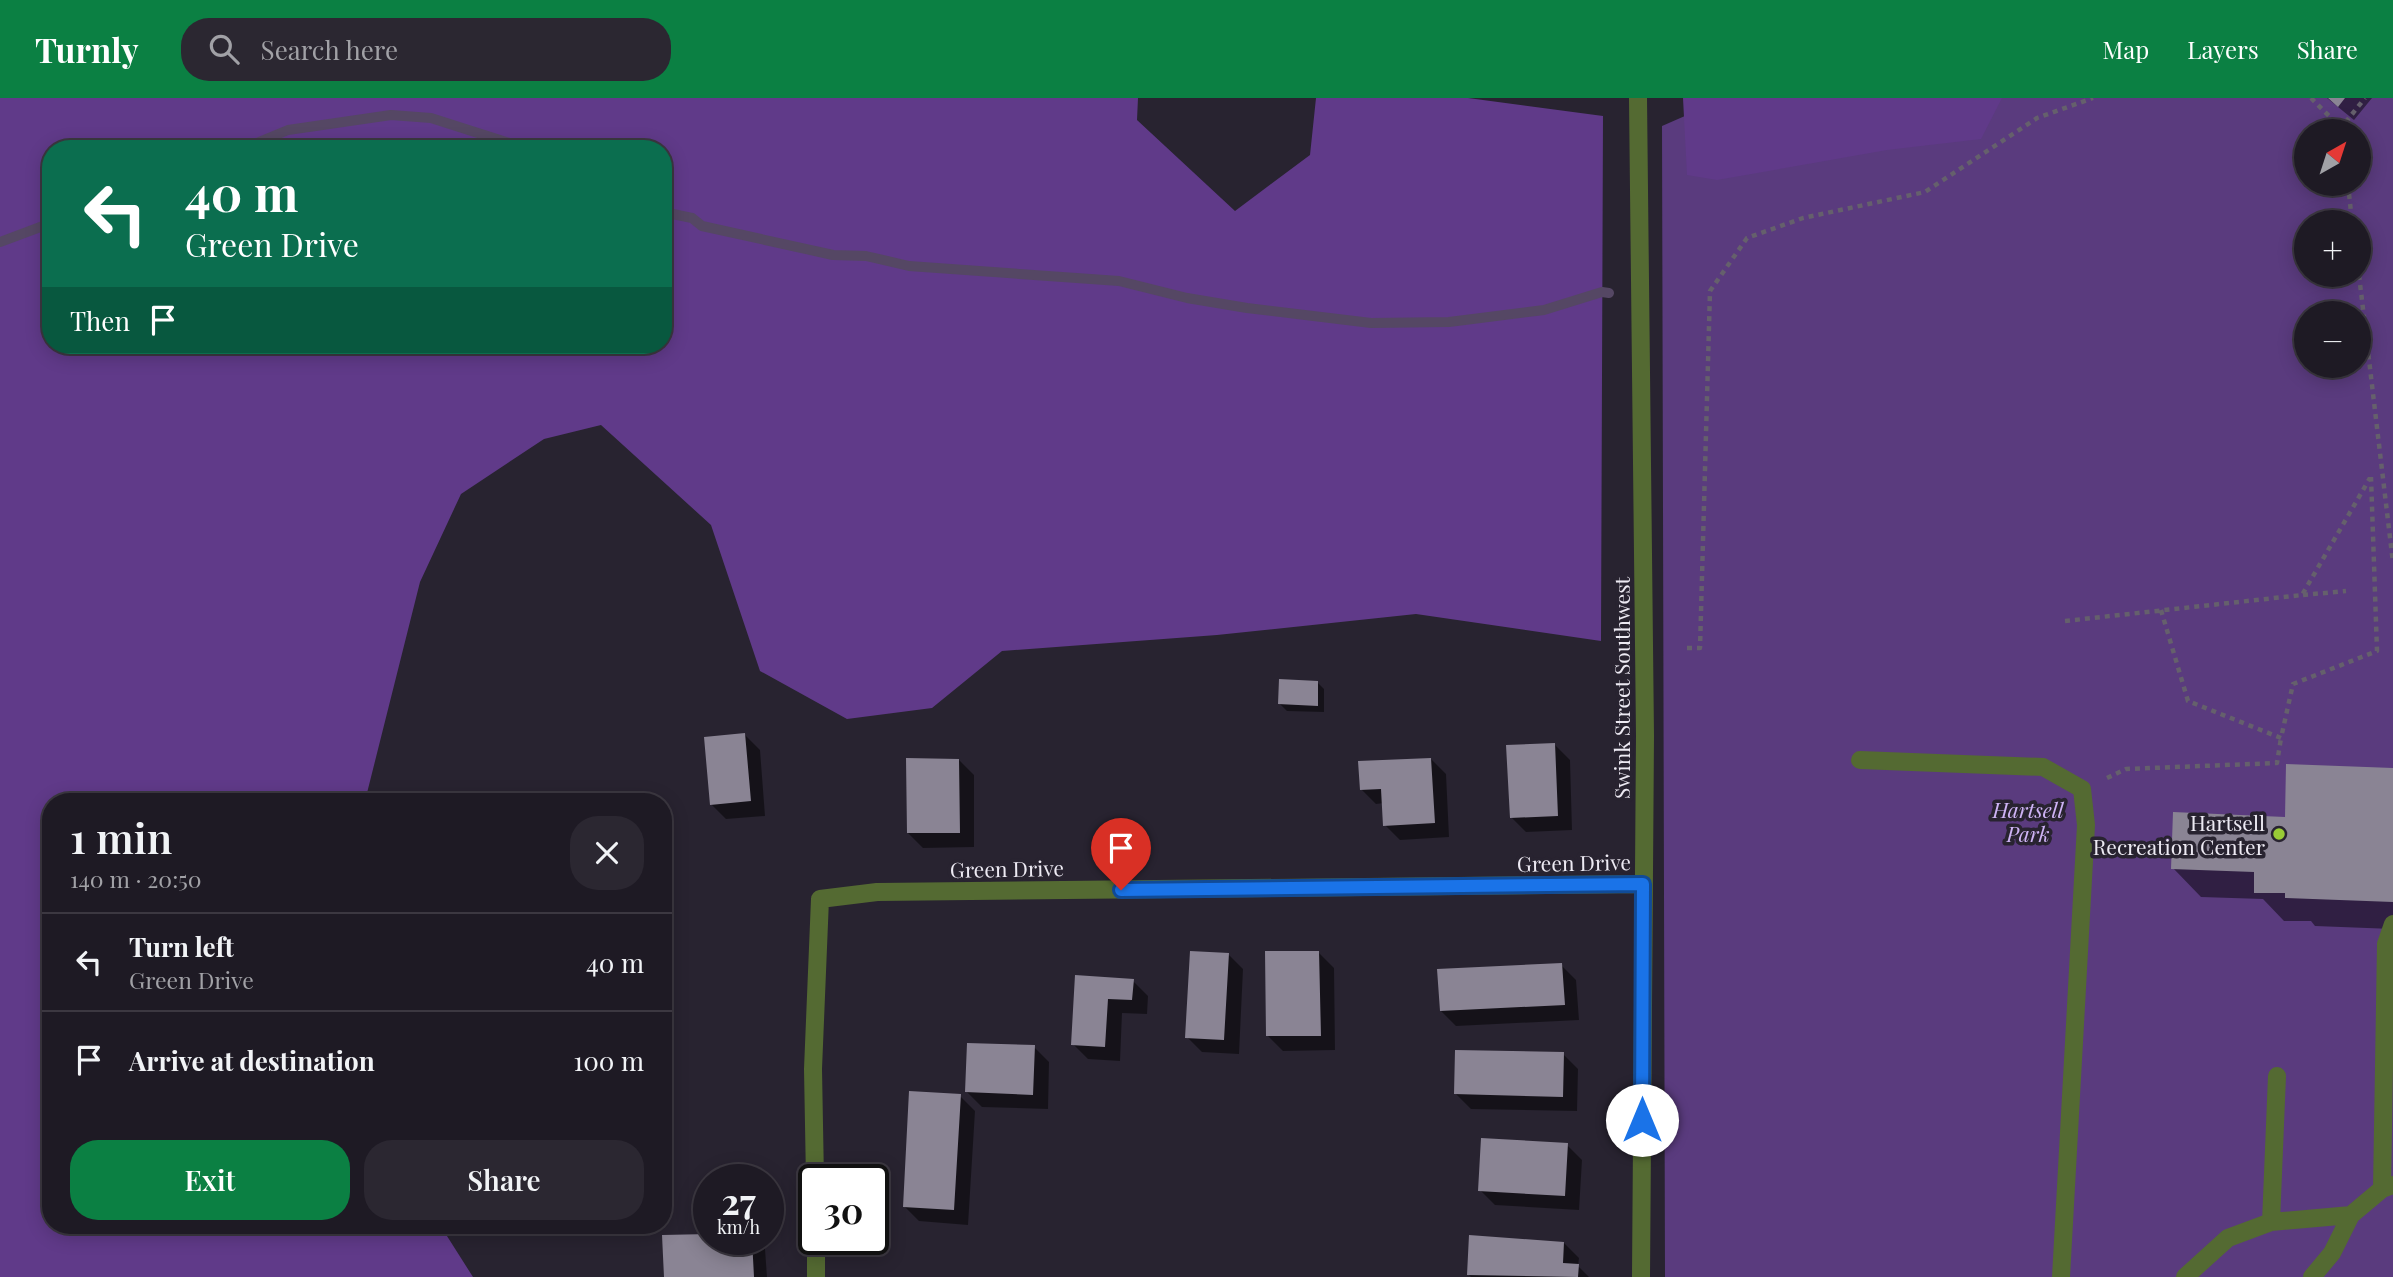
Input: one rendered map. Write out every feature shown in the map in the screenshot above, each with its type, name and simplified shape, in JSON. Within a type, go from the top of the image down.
[{"type":"street","name":"Swink Street Southwest","points":[[1638,98],[1644,708],[1640,1277]]},
{"type":"street","points":[[1860,760],[2043,766],[2082,789],[2086,825],[2061,1277]]},
{"type":"street","name":"Green Drive","points":[[815,1164],[813,1069],[820,899],[877,892],[1643,884]]},
{"type":"street","points":[[2312,1277],[2332,1253],[2351,1215],[2387,1187],[2386,944],[2393,924]]},
{"type":"street","points":[[2271,1222],[2277,1076]]},
{"type":"street","points":[[2185,1277],[2228,1238],[2271,1222],[2351,1215]]},
{"type":"street","points":[[816,1255],[816,1277]]},
{"type":"path","points":[[1688,648],[1700,648],[1710,291],[1747,239],[1803,218],[1925,192],[2037,118],[2093,98]]},
{"type":"path","points":[[2311,98],[2331,119]]},
{"type":"path","points":[[2350,119],[2365,98]]},
{"type":"path","points":[[2360,287],[2393,563]]},
{"type":"path","points":[[2082,789],[2126,769],[2277,764],[2293,684],[2377,651],[2371,477],[2302,595]]},
{"type":"path","points":[[2065,621],[2346,591]]},
{"type":"path","points":[[2161,610],[2188,701],[2281,738]]},
{"type":"green space","name":"Hartsell Park","points":[[1726,98],[2393,98],[2393,1277],[1665,1277],[1662,126]]},
{"type":"shaded area","points":[[0,98],[1138,98],[1137,120],[1235,211],[1310,155],[1316,98],[1468,98],[1603,116],[1601,641],[1416,614],[1217,635],[1002,651],[932,708],[847,719],[760,671],[711,525],[601,425],[544,439],[461,494],[420,582],[367,793],[42,793],[42,1234],[446,1234],[473,1277],[0,1277]]},
{"type":"shaded area","points":[[1683,98],[2002,98],[1981,139],[1887,150],[1717,180],[1687,175]]},
{"type":"building","points":[[2328,98],[2345,98],[2338,107]]},
{"type":"building","points":[[1279,679],[1318,681],[1318,706],[1278,704]]},
{"type":"building","points":[[745,733],[751,801],[710,805],[704,737]]},
{"type":"building","points":[[1555,743],[1558,816],[1510,818],[1506,745]]},
{"type":"building","points":[[906,758],[959,759],[960,833],[907,833]]},
{"type":"building","points":[[1431,758],[1435,823],[1383,826],[1381,789],[1360,790],[1358,761]]},
{"type":"building","name":"Hartsell Recreation Center","points":[[2286,764],[2393,768],[2393,902],[2285,898],[2285,893],[2254,893],[2254,872],[2171,869],[2173,812],[2285,817]]},
{"type":"building","points":[[1190,951],[1229,953],[1224,1040],[1185,1038]]},
{"type":"building","points":[[1265,951],[1319,951],[1321,1036],[1266,1036]]},
{"type":"building","points":[[1562,963],[1565,1005],[1440,1011],[1437,969]]},
{"type":"building","points":[[1075,975],[1134,979],[1132,1000],[1108,999],[1105,1047],[1071,1045]]},
{"type":"building","points":[[967,1043],[1035,1045],[1033,1095],[965,1092]]},
{"type":"building","points":[[1455,1050],[1564,1052],[1563,1097],[1454,1094]]},
{"type":"building","points":[[909,1091],[961,1094],[954,1210],[903,1207]]},
{"type":"building","points":[[1481,1138],[1568,1143],[1565,1196],[1478,1191]]},
{"type":"building","points":[[693,1234],[693,1255],[753,1255],[754,1277],[664,1277],[662,1235]]},
{"type":"building","points":[[1469,1235],[1564,1242],[1563,1263],[1579,1264],[1578,1277],[1467,1275]]},
{"type":"waterway","points":[[264,140],[288,130],[391,115],[431,118],[500,140]]},
{"type":"waterway","points":[[672,214],[692,218],[702,226],[833,255],[866,256],[909,266],[1119,281],[1187,298],[1371,323],[1449,322],[1544,310],[1602,292],[1609,293]]},
{"type":"waterway","points":[[0,242],[42,226]]},
{"type":"place","name":"Hartsell Recreation Center","points":[[2279,834]]},
{"type":"route","points":[[1121,890],[1643,884],[1642,1120]]}]
